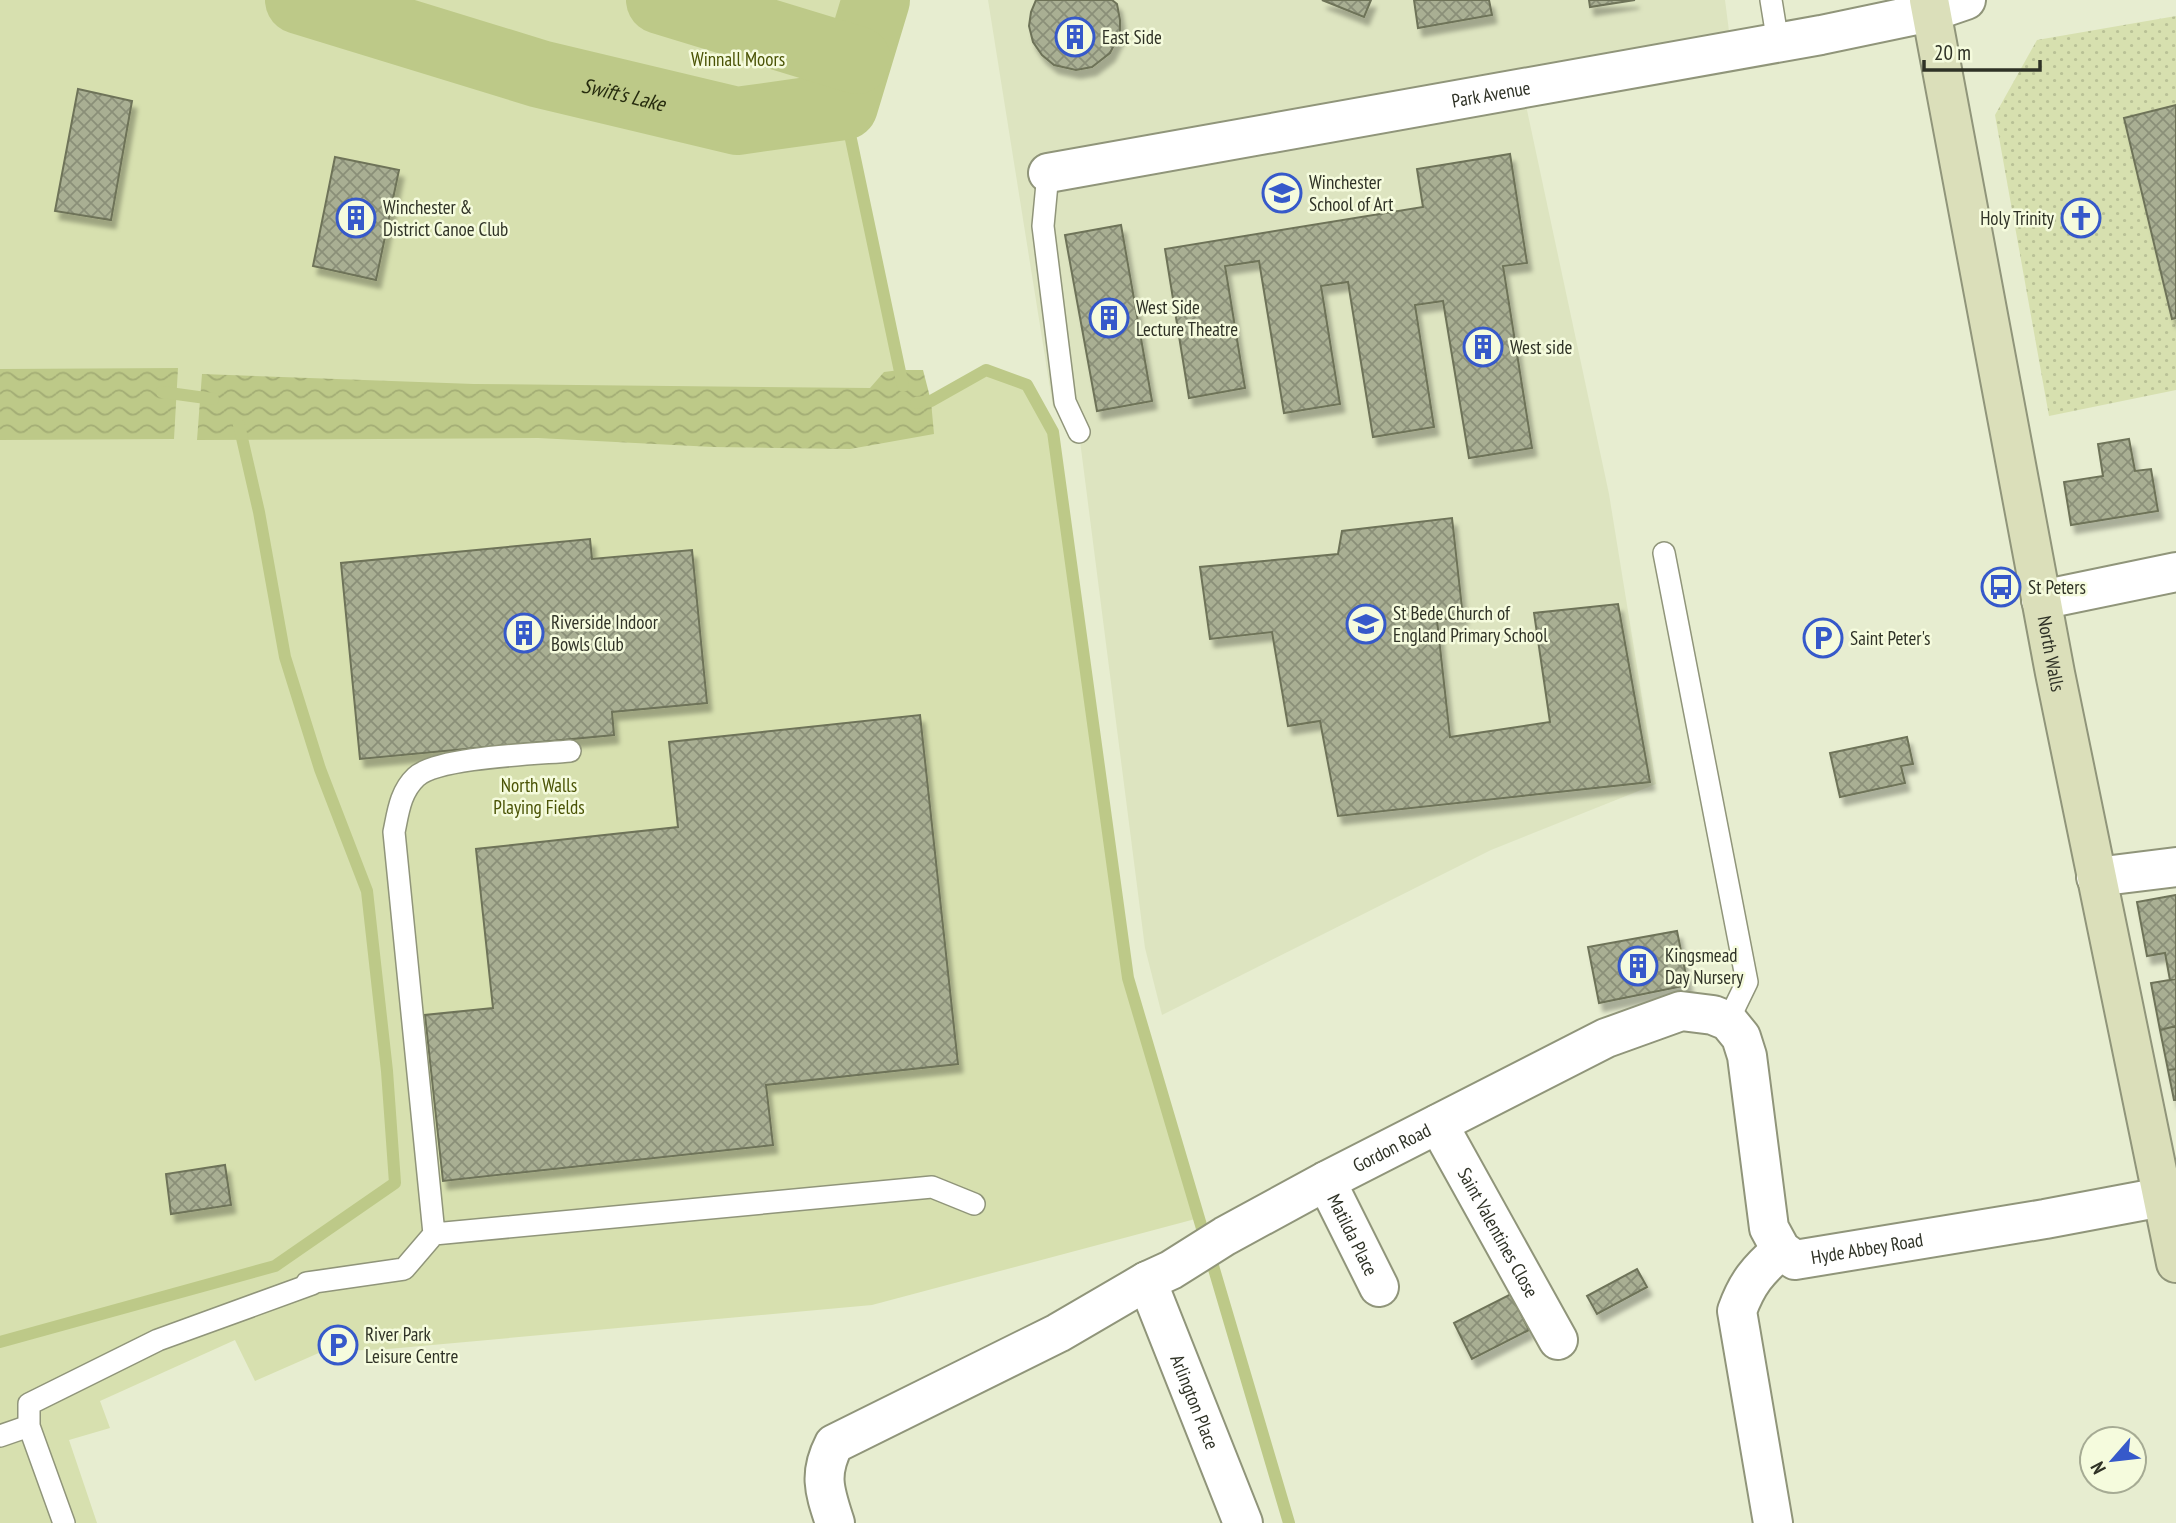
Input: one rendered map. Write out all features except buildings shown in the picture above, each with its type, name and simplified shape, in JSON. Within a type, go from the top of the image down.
[{"type":"main road","name":"North Walls","points":[[1942,4],[2041,600],[2096,877],[2168,1213],[2176,1263]]},
{"type":"street","name":"Park Avenue","points":[[1048,173],[1778,43],[1942,4]]},
{"type":"street","points":[[2041,600],[2176,572]]},
{"type":"street","points":[[2096,877],[2176,867]]},
{"type":"street","name":"Gordon Road","points":[[835,1523],[823,1484],[825,1461],[834,1444],[1058,1333],[1326,1181],[1606,1038],[1681,1011],[1713,1015],[1728,1021]]},
{"type":"street","points":[[1728,1021],[1741,1037],[1747,1056],[1769,1228],[1781,1251]]},
{"type":"street","name":"Saint Valentines Close","points":[[1438,1124],[1558,1340]]},
{"type":"street","name":"Matilda Place","points":[[1326,1181],[1379,1287]]},
{"type":"street","name":"Hyde Abbey Road","points":[[1773,1523],[1737,1311],[1744,1290],[1753,1277],[1781,1251],[1795,1260],[1808,1259],[2045,1219],[2168,1213]]},
{"type":"street","name":"Arlington Place","points":[[1159,1275],[1242,1523]]},
{"type":"lane","points":[[1771,0],[1778,43]]},
{"type":"lane","points":[[1048,173],[1043,226],[1065,402],[1079,432]]},
{"type":"lane","points":[[1664,553],[1747,982],[1728,1021]]},
{"type":"lane","points":[[434,1234],[394,832],[400,800],[416,776],[444,764],[570,751]]},
{"type":"lane","points":[[64,1523],[29,1426],[29,1404],[158,1340],[312,1284],[307,1283],[404,1269],[434,1234],[932,1187],[974,1204]]},
{"type":"lane","points":[[0,1436],[29,1426]]},
{"type":"shaded area","points":[[988,0],[1725,0],[1730,39],[1518,68],[1609,494],[1656,784],[1491,850],[1162,1015],[1145,948],[1079,433],[1053,407]]},
{"type":"green space","name":"North Walls Playing Fields","points":[[0,0],[876,0],[844,106],[906,403],[931,401],[986,370],[1027,385],[1053,432],[1128,978],[1199,1218],[872,1305],[388,1349],[321,1352],[255,1381],[235,1340],[100,1401],[110,1428],[69,1440],[97,1523],[0,1523]]},
{"type":"green space","name":"Holy Trinity","points":[[2176,16],[2176,105],[2124,118],[2172,318],[2176,320],[2176,390],[2049,416],[1995,115],[2037,40]]},
{"type":"water","points":[[178,368],[174,439],[0,440],[0,369]]},
{"type":"water","points":[[923,370],[931,401],[934,434],[850,449],[713,447],[538,438],[197,440],[202,374],[474,384],[870,388],[884,372]]},
{"type":"waterway","name":"Swift's Lake","points":[[299,0],[540,74],[737,121],[844,106],[876,0]]},
{"type":"waterway","points":[[660,0],[857,60]]},
{"type":"waterway","points":[[844,106],[903,386]]},
{"type":"waterway","points":[[916,403],[931,401],[986,370],[1027,385],[1053,432],[1128,978],[1289,1523]]},
{"type":"waterway","points":[[162,392],[213,399]]},
{"type":"waterway","points":[[0,1342],[275,1266],[395,1183],[387,1071],[367,891],[320,769],[285,657],[259,512],[239,425]]},
{"type":"place","name":"East Side","points":[[1075,37]]},
{"type":"place","name":"Winchester School of Art","points":[[1282,193]]},
{"type":"place","name":"Winchester & District Canoe Club","points":[[356,218]]},
{"type":"place","name":"Holy Trinity","points":[[2081,218]]},
{"type":"place","name":"West Side Lecture Theatre","points":[[1109,318]]},
{"type":"place","name":"West side","points":[[1483,347]]},
{"type":"place","name":"St Peters","points":[[2001,587]]},
{"type":"place","name":"St Bede Church of England Primary School","points":[[1366,624]]},
{"type":"place","name":"Riverside Indoor Bowls Club","points":[[524,633]]},
{"type":"place","name":"Saint Peter's","points":[[1823,638]]},
{"type":"place","name":"Kingsmead Day Nursery","points":[[1638,966]]},
{"type":"place","name":"River Park Leisure Centre","points":[[338,1345]]},
{"type":"park label","name":"Winnall Moors","points":[[738,59]]}]
